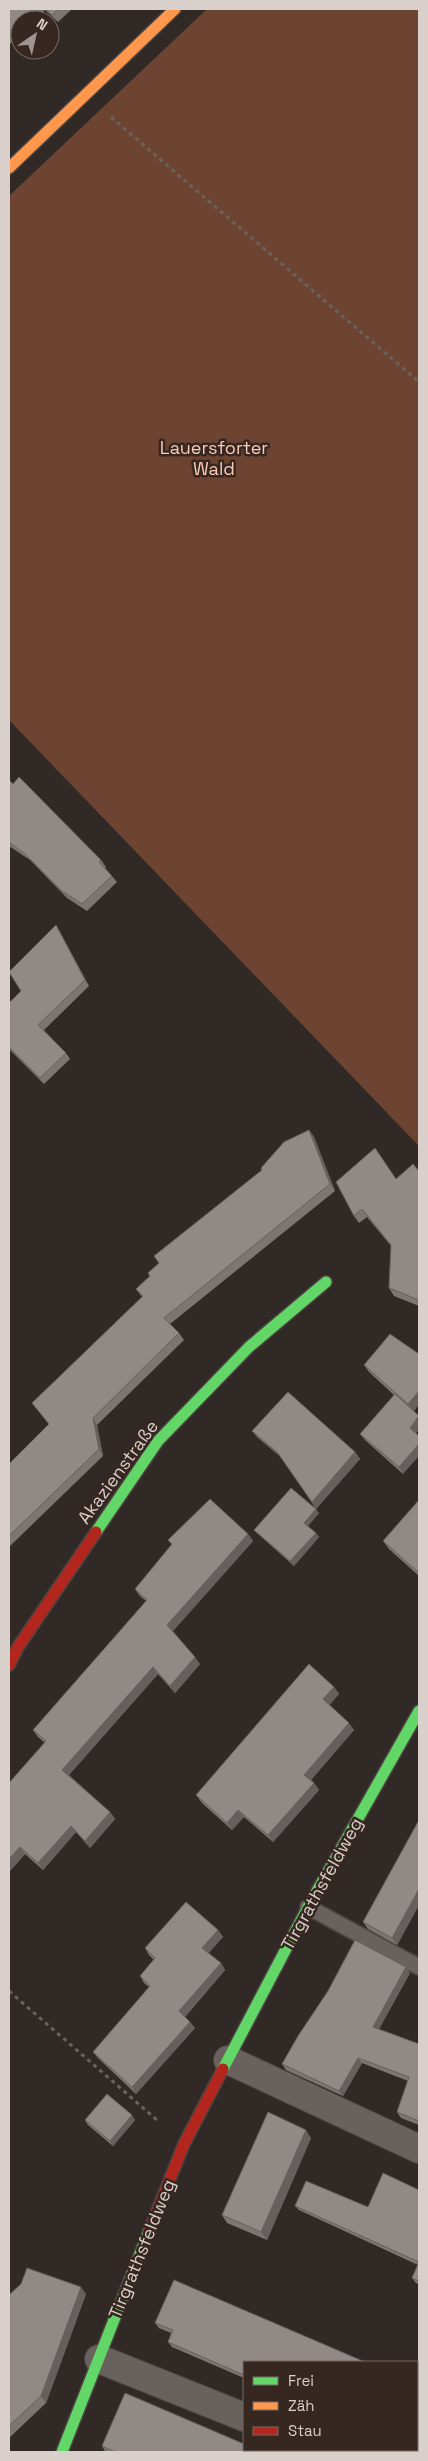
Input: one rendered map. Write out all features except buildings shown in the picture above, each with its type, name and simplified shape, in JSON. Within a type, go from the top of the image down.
[{"type":"street","points":[[9,168],[84,94],[176,9]]},
{"type":"street","name":"Akazienstraße","points":[[12,1650],[158,1441],[249,1347],[326,1282]]},
{"type":"street","name":"Tirgrathsfeldweg","points":[[62,2452],[184,2144],[308,1907],[417,1720]]},
{"type":"street","points":[[228,2060],[419,2149]]},
{"type":"street","points":[[99,2359],[243,2417]]},
{"type":"lane","points":[[308,1907],[419,1967]]},
{"type":"path","points":[[84,94],[419,382]]},
{"type":"path","points":[[9,1991],[184,2144]]},
{"type":"green space","name":"Lauersforter Wald","points":[[207,9],[419,9],[419,1146],[9,720],[9,196]]},
{"type":"traffic: fast","points":[[96,1532],[158,1441],[249,1347],[326,1282]]},
{"type":"traffic: fast","points":[[223,2069],[308,1907],[419,1711]]},
{"type":"traffic: fast","points":[[62,2452],[149,2231]]},
{"type":"traffic: slow","points":[[9,168],[175,9]]},
{"type":"traffic: jam","points":[[9,1665],[18,1647],[96,1532]]},
{"type":"traffic: jam","points":[[149,2231],[184,2144],[223,2069]]}]
